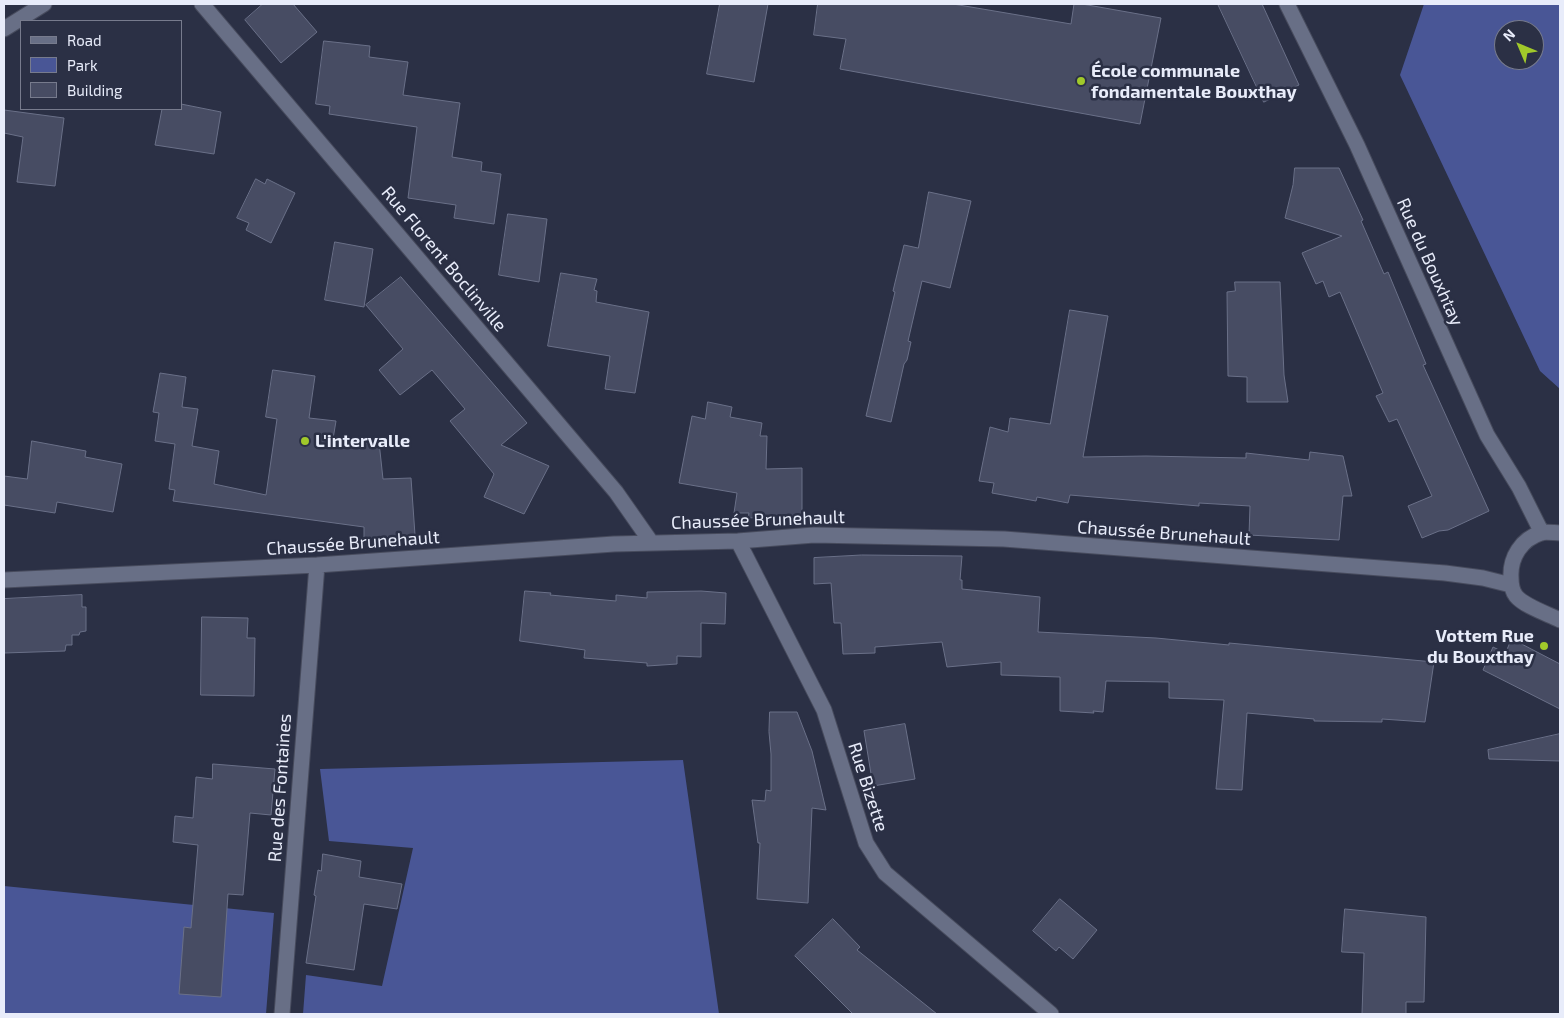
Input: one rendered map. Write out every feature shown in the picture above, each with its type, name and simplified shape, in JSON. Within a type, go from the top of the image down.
[{"type":"street","points":[[4,29],[44,4]]},
{"type":"street","name":"Rue Florent Boclinville","points":[[202,4],[616,492],[651,542]]},
{"type":"street","name":"Rue du Bouxhtay","points":[[1287,4],[1357,145],[1487,435],[1519,487],[1542,532]]},
{"type":"street","points":[[1560,533],[1542,532],[1527,540],[1516,553],[1510,568],[1511,585],[1516,596],[1525,603],[1560,620]]},
{"type":"street","name":"Chaussée Brunehault","points":[[4,580],[317,565],[614,544],[738,541],[814,535],[1004,539],[1445,573],[1483,578],[1511,585]]},
{"type":"street","name":"Rue Bizette","points":[[738,541],[824,710],[866,843],[885,874],[1051,1014]]},
{"type":"street","name":"Rue des Fontaines","points":[[282,1014],[317,565]]},
{"type":"green space","points":[[1424,4],[1560,4],[1560,389],[1540,371],[1400,75]]},
{"type":"green space","points":[[683,760],[719,1014],[303,1014],[306,975],[382,986],[413,848],[329,841],[320,769]]},
{"type":"green space","points":[[4,886],[274,913],[266,1014],[4,1014]]},
{"type":"building","points":[[263,4],[293,4],[317,32],[281,63],[245,20]]},
{"type":"building","points":[[720,4],[768,4],[754,82],[707,74]]},
{"type":"building","points":[[818,4],[953,4],[1071,24],[1074,4],[1082,4],[1161,18],[1140,124],[840,69],[846,39],[814,35]]},
{"type":"building","points":[[1218,4],[1262,4],[1299,85],[1264,102]]},
{"type":"building","points":[[324,41],[370,46],[369,57],[408,62],[403,95],[460,103],[452,157],[482,162],[481,171],[501,174],[494,224],[454,218],[456,205],[408,198],[417,127],[329,114],[330,106],[316,104]]},
{"type":"building","points":[[182,104],[221,112],[214,154],[155,145],[162,110],[182,110]]},
{"type":"building","points":[[4,110],[64,118],[55,186],[17,182],[23,137],[4,133]]},
{"type":"building","points":[[1295,168],[1339,168],[1363,220],[1361,221],[1384,274],[1388,272],[1426,364],[1423,365],[1489,511],[1448,530],[1439,531],[1422,538],[1408,506],[1432,496],[1397,419],[1389,422],[1376,396],[1383,393],[1340,292],[1329,297],[1323,281],[1316,284],[1302,253],[1342,236],[1285,218]]},
{"type":"building","points":[[256,179],[265,184],[267,179],[295,193],[271,243],[246,230],[249,223],[237,218]]},
{"type":"building","points":[[929,192],[971,201],[950,288],[922,281],[908,341],[911,342],[891,422],[866,416],[904,245],[918,248]]},
{"type":"building","points":[[508,214],[547,219],[539,282],[499,275]]},
{"type":"building","points":[[335,242],[373,249],[364,307],[325,300]]},
{"type":"building","points":[[561,273],[597,279],[594,290],[597,291],[596,302],[649,312],[635,393],[605,389],[610,356],[548,346]]},
{"type":"building","points":[[401,277],[527,423],[501,445],[549,466],[524,514],[484,497],[494,474],[450,421],[465,409],[432,370],[400,395],[379,370],[403,349],[366,305]]},
{"type":"building","points":[[1235,282],[1280,282],[1284,375],[1288,402],[1247,402],[1247,377],[1228,376],[1227,292],[1235,291]]},
{"type":"building","points":[[1070,310],[1108,316],[1083,457],[1246,458],[1246,453],[1309,460],[1310,452],[1343,456],[1352,496],[1343,496],[1339,540],[1249,535],[1250,506],[1199,503],[1199,506],[1070,495],[1068,503],[1037,497],[1036,501],[992,493],[994,483],[979,481],[990,427],[1008,432],[1010,418],[1050,424]]},
{"type":"building","points":[[273,370],[315,376],[309,418],[336,421],[332,445],[379,442],[383,479],[411,478],[415,535],[364,538],[364,527],[173,501],[175,490],[169,489],[175,444],[155,441],[159,413],[153,412],[160,373],[186,377],[182,407],[198,409],[192,446],[219,451],[214,484],[266,495],[277,419],[266,417]]},
{"type":"building","points":[[708,402],[732,407],[730,417],[762,423],[760,436],[767,436],[766,469],[802,468],[802,515],[748,518],[749,513],[734,513],[737,493],[679,483],[692,416],[705,419]]},
{"type":"building","points":[[32,441],[86,451],[85,457],[122,464],[113,512],[57,502],[55,513],[4,505],[4,476],[27,479]]},
{"type":"building","points":[[862,555],[962,556],[960,580],[962,580],[962,589],[1040,597],[1038,632],[1156,638],[1229,645],[1229,643],[1434,662],[1425,722],[1382,719],[1382,722],[1314,721],[1314,719],[1247,713],[1242,790],[1216,789],[1224,700],[1169,698],[1169,682],[1106,681],[1103,712],[1060,711],[1060,677],[1001,675],[1001,662],[947,667],[942,642],[875,647],[875,653],[843,654],[841,623],[834,623],[831,583],[814,584],[814,558]]},
{"type":"building","points":[[525,591],[616,601],[616,595],[647,598],[647,592],[701,591],[726,593],[725,624],[701,623],[701,657],[677,656],[677,664],[647,666],[647,663],[584,658],[585,650],[520,641]]},
{"type":"building","points":[[82,595],[82,607],[86,607],[86,631],[80,632],[79,635],[72,635],[72,645],[66,645],[65,651],[4,653],[4,599]]},
{"type":"building","points":[[202,617],[248,618],[247,638],[255,638],[254,696],[201,695]]},
{"type":"building","points":[[1512,639],[1560,664],[1560,709],[1483,670],[1493,647],[1505,653]]},
{"type":"building","points":[[770,712],[797,712],[812,751],[826,810],[812,808],[808,903],[757,899],[760,843],[758,843],[752,800],[765,801],[766,790],[771,791]]},
{"type":"building","points":[[905,724],[915,779],[873,786],[864,731]]},
{"type":"building","points":[[1560,734],[1560,761],[1489,759],[1488,750]]},
{"type":"building","points":[[213,764],[275,769],[271,815],[250,813],[243,895],[228,894],[221,997],[179,994],[184,927],[191,928],[198,845],[173,842],[175,816],[193,818],[196,777],[212,779]]},
{"type":"building","points":[[323,854],[361,861],[359,877],[402,884],[397,909],[364,904],[354,970],[306,963],[316,896],[314,895],[318,870],[321,871]]},
{"type":"building","points":[[1060,899],[1097,930],[1073,959],[1059,947],[1056,951],[1033,931]]},
{"type":"building","points":[[1345,909],[1426,917],[1424,1002],[1406,1002],[1406,1014],[1362,1014],[1364,953],[1342,952]]},
{"type":"building","points":[[833,919],[860,947],[857,950],[937,1014],[853,1014],[795,956]]},
{"type":"place","name":"École communale fondamentale Bouxthay","points":[[1081,81]]},
{"type":"place","name":"L'intervalle","points":[[305,441]]},
{"type":"place","name":"Vottem Rue du Bouxthay","points":[[1544,646]]}]
